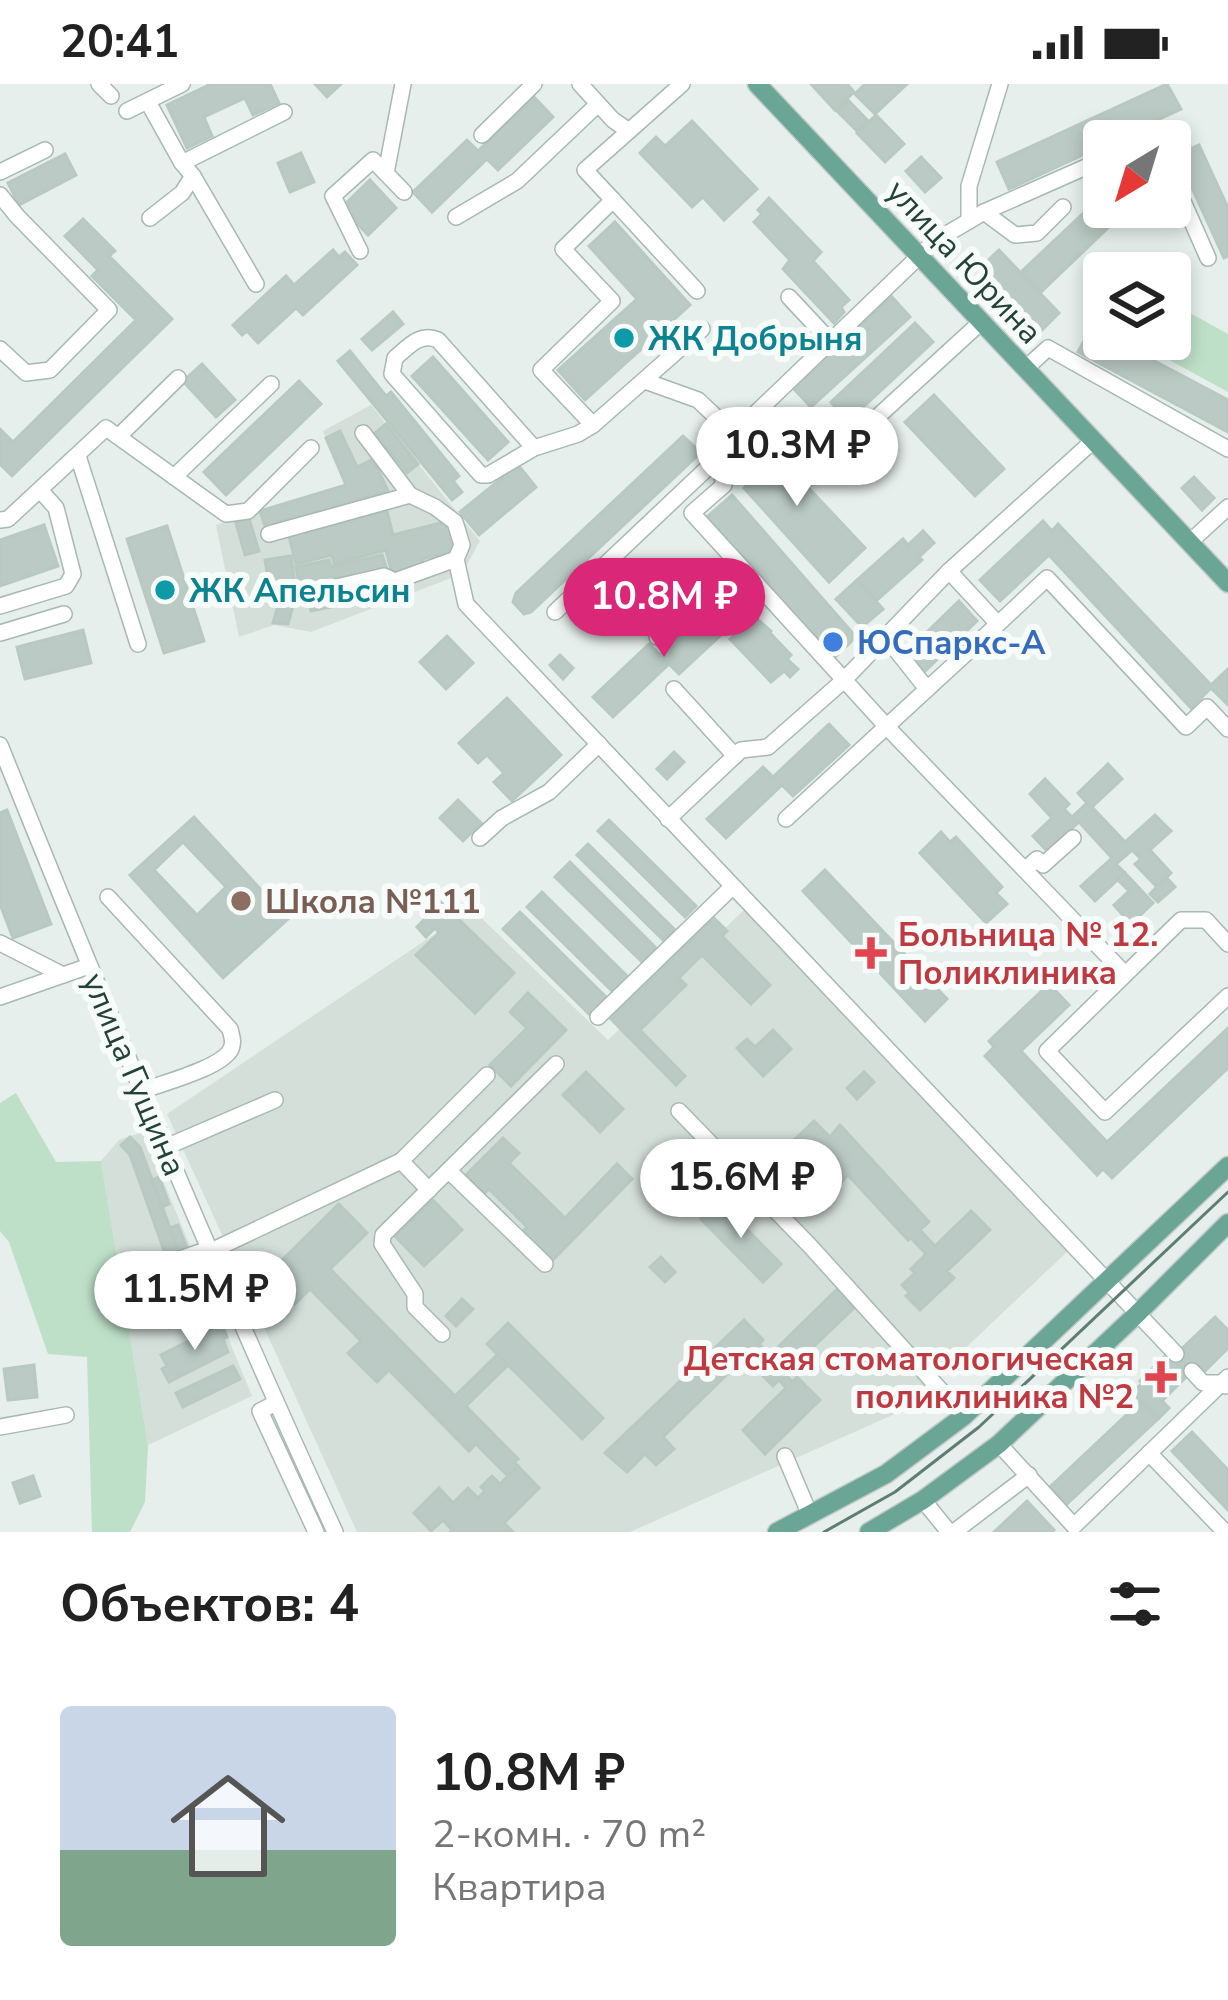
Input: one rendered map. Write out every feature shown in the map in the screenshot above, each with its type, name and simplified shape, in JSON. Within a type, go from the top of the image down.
[{"type":"main road","name":"улица Юрина","points":[[757,84],[1228,583]]},
{"type":"main road","points":[[776,1532],[886,1474],[964,1416],[1228,1166]]},
{"type":"main road","points":[[869,1532],[923,1500],[999,1444],[1228,1223]]},
{"type":"street","points":[[127,111],[182,84]]},
{"type":"street","points":[[386,173],[403,84]]},
{"type":"street","points":[[482,134],[534,84]]},
{"type":"street","points":[[580,84],[628,131]]},
{"type":"street","points":[[682,84],[585,170],[697,291]]},
{"type":"street","points":[[976,216],[969,187],[1000,84]]},
{"type":"street","points":[[148,102],[256,284]]},
{"type":"street","points":[[455,217],[517,181],[598,104]]},
{"type":"street","points":[[150,218],[182,193],[188,169],[284,112]]},
{"type":"street","points":[[0,172],[45,150]]},
{"type":"street","points":[[360,250],[333,196],[373,160],[404,192]]},
{"type":"street","points":[[556,612],[935,241],[976,216],[1083,168]]},
{"type":"street","points":[[0,196],[109,310],[50,370],[26,373],[0,349]]},
{"type":"street","points":[[593,425],[541,370],[612,301],[563,249],[613,200]]},
{"type":"street","points":[[976,216],[1015,235],[1037,233],[1063,208]]},
{"type":"street","points":[[1191,220],[1208,258]]},
{"type":"street","points":[[789,297],[831,342]]},
{"type":"street","points":[[874,420],[981,322]]},
{"type":"street","points":[[534,448],[438,340],[422,338],[395,358],[392,374],[481,475],[488,475],[534,448],[593,425],[702,329]]},
{"type":"street","points":[[1025,369],[1048,348],[1228,449]]},
{"type":"street","points":[[119,436],[178,378]]},
{"type":"street","points":[[645,381],[698,400],[734,434]]},
{"type":"street","points":[[174,477],[271,384]]},
{"type":"street","points":[[0,520],[8,519],[106,428],[226,514],[248,511],[311,448]]},
{"type":"street","points":[[363,433],[410,495],[455,522],[462,545],[456,559],[466,604],[1176,1354]]},
{"type":"street","points":[[668,818],[741,750],[768,747],[843,680],[949,571],[1094,442]]},
{"type":"street","points":[[78,456],[139,644]]},
{"type":"street","points":[[718,458],[724,485],[692,513],[888,728],[1126,974]]},
{"type":"street","points":[[0,607],[66,586],[74,574],[56,508],[40,490]]},
{"type":"street","points":[[269,534],[410,495]]},
{"type":"street","points":[[1190,542],[1228,507]]},
{"type":"street","points":[[306,594],[384,576],[395,581],[456,559]]},
{"type":"street","points":[[657,637],[736,562]]},
{"type":"street","points":[[949,571],[998,624]]},
{"type":"street","points":[[787,819],[1047,578],[1186,727],[1208,706],[1228,729]]},
{"type":"street","points":[[0,634],[64,614]]},
{"type":"street","points":[[885,635],[927,689]]},
{"type":"street","points":[[674,688],[735,756]]},
{"type":"street","points":[[480,838],[502,818],[549,792],[599,744]]},
{"type":"street","name":"улица Гущина","points":[[0,745],[6,776],[211,1251],[263,1404],[335,1532]]},
{"type":"street","points":[[1025,870],[1037,859],[1043,865],[1073,838]]},
{"type":"street","points":[[598,1017],[732,887]]},
{"type":"street","points":[[109,897],[230,1029],[233,1038],[229,1052],[214,1064],[142,1090]]},
{"type":"street","points":[[1228,944],[1206,920],[1181,920],[1047,1051],[1105,1112],[1228,996]]},
{"type":"street","points":[[0,944],[62,975]]},
{"type":"street","points":[[0,997],[89,966]]},
{"type":"street","points":[[442,1334],[415,1307],[416,1294],[382,1244],[383,1235],[556,1064]]},
{"type":"street","points":[[148,1270],[211,1251],[400,1161],[487,1076]]},
{"type":"street","points":[[166,1147],[275,1100]]},
{"type":"street","points":[[679,1111],[964,1416]]},
{"type":"street","points":[[400,1161],[429,1190]]},
{"type":"street","points":[[449,1171],[545,1264]]},
{"type":"street","points":[[1192,1371],[1203,1383],[1226,1383]]},
{"type":"street","points":[[999,1444],[1076,1529],[1226,1383]]},
{"type":"street","points":[[263,1404],[316,1532]]},
{"type":"street","points":[[0,1426],[66,1415]]},
{"type":"street","points":[[1149,1453],[1226,1532]]},
{"type":"street","points":[[785,1456],[810,1515]]},
{"type":"street","points":[[923,1500],[951,1532],[1029,1475]]},
{"type":"shaded area","points":[[371,405],[480,541],[466,566],[451,578],[311,632],[274,625],[239,637],[216,525],[345,485],[323,431]]},
{"type":"shaded area","points":[[472,909],[608,1040],[744,910],[1069,1250],[897,1413],[630,1532],[357,1532],[167,1114]]},
{"type":"shaded area","points":[[143,1132],[252,1396],[148,1445],[101,1161],[119,1140]]},
{"type":"green space","points":[[1191,314],[1228,334],[1228,392],[1169,360],[1191,360]]},
{"type":"green space","points":[[16,1093],[56,1162],[101,1161],[148,1445],[145,1502],[130,1532],[92,1532],[87,1357],[48,1354],[9,1242],[0,1231],[0,1103]]},
{"type":"building","points":[[211,84],[270,84],[279,103],[253,115],[245,98],[204,117],[212,136],[187,148],[167,105]]},
{"type":"building","points":[[315,84],[341,84],[327,97]]},
{"type":"building","points":[[811,84],[847,84],[854,92],[835,110]]},
{"type":"building","points":[[865,84],[907,84],[875,114],[855,94]]},
{"type":"building","points":[[1167,84],[1181,109],[1157,120],[1089,120]]},
{"type":"building","points":[[534,97],[553,117],[498,170],[487,159],[432,212],[413,192],[467,140],[478,151]]},
{"type":"building","points":[[848,100],[868,121],[857,131],[837,111]]},
{"type":"building","points":[[876,115],[904,144],[885,162],[857,133]]},
{"type":"building","points":[[692,121],[757,189],[724,220],[703,197],[692,207],[640,153],[656,137],[665,146]]},
{"type":"building","points":[[1083,123],[1083,155],[1009,189],[997,162]]},
{"type":"building","points":[[1199,145],[1228,208],[1228,256],[1224,258],[1191,186],[1191,149]]},
{"type":"building","points":[[301,153],[314,182],[290,192],[278,163]]},
{"type":"building","points":[[65,154],[76,175],[19,205],[8,183]]},
{"type":"building","points":[[921,157],[941,178],[925,192],[906,171]]},
{"type":"building","points":[[370,180],[396,208],[368,235],[342,207]]},
{"type":"building","points":[[769,198],[821,252],[813,261],[849,300],[834,323],[783,269],[790,260],[754,222]]},
{"type":"building","points":[[1083,213],[1083,228],[1108,228],[1041,292],[1021,272]]},
{"type":"building","points":[[83,219],[115,251],[109,256],[172,319],[12,476],[0,464],[0,429],[13,442],[136,320],[92,276],[98,270],[65,236]]},
{"type":"building","name":"ЖК Добрыня","points":[[615,222],[690,305],[585,400],[558,370],[637,299],[589,246]]},
{"type":"building","points":[[333,250],[339,257],[345,252],[357,265],[303,315],[296,308],[258,343],[233,325],[286,276],[294,285]]},
{"type":"building","points":[[999,250],[1059,313],[1039,333],[979,269]]},
{"type":"building","points":[[892,297],[910,317],[811,407],[793,388]]},
{"type":"building","points":[[393,312],[403,324],[372,350],[362,339]]},
{"type":"building","points":[[915,323],[933,342],[848,421],[831,402]]},
{"type":"building","points":[[350,351],[386,396],[391,392],[459,476],[453,481],[462,492],[452,500],[338,361]]},
{"type":"building","points":[[433,357],[508,442],[488,460],[412,376]]},
{"type":"building","points":[[1093,360],[1153,360],[1228,400],[1228,432]]},
{"type":"building","points":[[202,364],[235,400],[216,417],[183,381]]},
{"type":"building","points":[[299,381],[321,404],[226,495],[204,472]]},
{"type":"building","points":[[934,395],[1004,469],[975,496],[905,422]]},
{"type":"building","points":[[776,409],[829,467],[808,487],[754,430]]},
{"type":"building","points":[[386,424],[418,464],[407,473],[375,433]]},
{"type":"building","points":[[754,430],[865,548],[829,582],[744,488],[756,477],[733,450]]},
{"type":"building","points":[[340,431],[357,467],[373,459],[388,491],[265,526],[260,511],[346,485],[326,438]]},
{"type":"building","points":[[683,436],[698,450],[696,457],[524,614],[513,602],[516,593]]},
{"type":"building","points":[[518,465],[536,487],[479,535],[460,512]]},
{"type":"building","points":[[1194,477],[1214,498],[1202,510],[1182,488]]},
{"type":"building","points":[[732,495],[856,637],[833,659],[707,517]]},
{"type":"building","points":[[387,511],[393,535],[448,521],[456,550],[392,573],[386,550],[334,564],[332,555],[296,564],[289,536]]},
{"type":"building","points":[[249,519],[259,551],[245,555],[236,523]]},
{"type":"building","points":[[1043,521],[1052,531],[1058,524],[1211,685],[1228,669],[1228,705],[1211,688],[1191,708],[1049,555],[1000,601],[980,580]]},
{"type":"building","points":[[44,525],[58,566],[0,586],[0,540]]},
{"type":"building","name":"ЖК Апельсин","points":[[167,526],[204,641],[164,653],[127,539]]},
{"type":"building","points":[[923,531],[934,543],[876,601],[857,580],[903,539],[908,545]]},
{"type":"building","points":[[382,555],[387,570],[335,582],[334,576],[299,584],[296,567],[329,560],[331,567]]},
{"type":"building","points":[[291,556],[296,591],[271,595],[265,560]]},
{"type":"building","points":[[857,580],[883,609],[862,627],[836,599]]},
{"type":"building","points":[[387,581],[389,595],[311,611],[308,597]]},
{"type":"building","points":[[296,594],[288,624],[273,623],[281,596]]},
{"type":"building","points":[[959,601],[977,621],[924,672],[913,660],[929,645],[921,638]]},
{"type":"building","points":[[715,602],[735,622],[679,674],[669,664],[613,717],[593,697],[649,644],[660,655]]},
{"type":"building","points":[[755,617],[791,655],[787,659],[798,669],[790,677],[784,671],[771,682],[730,639]]},
{"type":"building","points":[[83,630],[91,663],[25,679],[17,647]]},
{"type":"building","points":[[447,636],[473,663],[446,689],[420,662]]},
{"type":"building","points":[[560,655],[573,668],[563,679],[550,665]]},
{"type":"building","points":[[507,698],[561,755],[512,801],[494,782],[504,773],[487,755],[478,763],[459,743]]},
{"type":"building","points":[[829,724],[849,745],[793,796],[782,785],[726,838],[707,819],[763,767],[773,777]]},
{"type":"building","points":[[674,752],[684,762],[667,779],[657,769]]},
{"type":"building","points":[[1108,764],[1122,779],[1092,807],[1125,842],[1155,815],[1171,831],[1150,850],[1171,873],[1157,887],[1135,864],[1141,859],[1132,850],[1116,864],[1125,873],[1095,901],[1081,886],[1112,858],[1079,822],[1047,851],[1033,836],[1052,818],[1030,794],[1045,779],[1069,804],[1064,809],[1072,817],[1087,803],[1078,793]]},
{"type":"building","points":[[458,800],[481,823],[463,841],[440,818]]},
{"type":"building","points":[[7,810],[51,924],[13,938],[0,904],[0,813]]},
{"type":"building","name":"Школа №111","points":[[194,817],[288,919],[223,978],[130,875]],"holes":[[[183,842],[226,887],[197,915],[154,870]]]},
{"type":"building","points":[[609,820],[696,906],[685,917],[598,831]]},
{"type":"building","points":[[941,832],[950,842],[956,837],[1002,887],[996,893],[1007,904],[986,923],[920,853]]},
{"type":"building","points":[[588,844],[674,929],[663,940],[577,855]]},
{"type":"building","points":[[570,862],[656,948],[642,962],[555,877]]},
{"type":"building","points":[[825,870],[947,999],[925,1021],[803,891]]},
{"type":"building","points":[[1125,873],[1153,903],[1131,924],[1114,905],[1129,891],[1118,880]]},
{"type":"building","points":[[1166,877],[1175,887],[1158,902],[1150,894]]},
{"type":"building","points":[[542,892],[628,977],[613,992],[527,907]]},
{"type":"building","points":[[441,902],[514,973],[475,1013],[416,955],[439,933],[435,928],[426,937],[417,927]]},
{"type":"building","points":[[520,912],[607,998],[590,1015],[503,929]]},
{"type":"building","points":[[714,918],[727,931],[722,936],[770,985],[751,1004],[702,955],[679,978],[686,985],[640,1030],[685,1076],[676,1085],[611,1019]]},
{"type":"building","points":[[1049,984],[1069,1005],[1021,1051],[1107,1142],[1228,1028],[1228,1068],[1112,1178],[1103,1169],[1097,1175],[985,1056],[994,1047],[989,1041]]},
{"type":"building","points":[[528,993],[566,1030],[511,1086],[490,1065],[527,1028],[510,1012]]},
{"type":"building","points":[[773,1030],[791,1049],[763,1076],[737,1048],[747,1039],[755,1047]]},
{"type":"building","points":[[586,1072],[623,1109],[600,1132],[563,1095]]},
{"type":"building","points":[[864,1072],[874,1082],[857,1099],[847,1088]]},
{"type":"building","points":[[814,1121],[830,1137],[840,1125],[929,1222],[920,1230],[935,1246],[971,1211],[990,1230],[947,1271],[954,1278],[920,1310],[902,1285],[926,1254],[848,1175],[834,1189],[791,1143]]},
{"type":"building","points":[[130,1137],[140,1147],[179,1252],[166,1256],[130,1155],[121,1145]]},
{"type":"building","points":[[503,1138],[519,1153],[509,1163],[565,1218],[617,1164],[632,1179],[553,1260],[489,1189],[484,1194],[466,1175]]},
{"type":"building","points":[[159,1177],[169,1204],[162,1207],[152,1180]]},
{"type":"building","points":[[433,1200],[462,1230],[424,1266],[395,1236]]},
{"type":"building","points":[[719,1201],[781,1264],[763,1282],[701,1219]]},
{"type":"building","points":[[339,1204],[367,1233],[330,1269],[455,1396],[498,1354],[508,1365],[466,1406],[518,1459],[508,1476],[476,1444],[469,1451],[389,1370],[377,1382],[348,1353],[361,1341],[310,1289],[295,1304],[266,1276]]},
{"type":"building","points":[[178,1225],[187,1248],[179,1252],[170,1228]]},
{"type":"building","points":[[189,1257],[201,1281],[169,1296],[157,1271]]},
{"type":"building","points":[[661,1257],[675,1272],[665,1282],[650,1267]]},
{"type":"building","points":[[836,1290],[854,1308],[785,1374],[792,1382],[797,1377],[820,1400],[765,1454],[743,1430],[786,1388],[779,1380],[773,1386],[753,1366],[761,1358],[753,1349],[663,1437],[674,1449],[656,1465],[645,1454],[627,1472],[605,1453],[744,1320],[770,1355]]},
{"type":"building","points":[[205,1291],[217,1314],[191,1324],[188,1318],[170,1328],[162,1314]]},
{"type":"building","points":[[462,1299],[473,1309],[456,1326],[446,1316]]},
{"type":"building","points":[[1215,1317],[1228,1330],[1228,1348],[1202,1374],[1188,1374],[1172,1358]]},
{"type":"building","points":[[508,1323],[603,1418],[582,1439],[487,1344]]},
{"type":"building","points":[[222,1324],[228,1352],[169,1382],[161,1355]]},
{"type":"building","points":[[1166,1355],[1187,1376],[1162,1401],[1169,1408],[1158,1419],[1133,1393]]},
{"type":"building","points":[[34,1365],[37,1397],[8,1400],[4,1369]]},
{"type":"building","points":[[233,1366],[240,1379],[183,1407],[176,1393]]},
{"type":"building","points":[[1141,1401],[1158,1419],[1067,1504],[1050,1487]]},
{"type":"building","points":[[1192,1432],[1228,1470],[1228,1510],[1172,1451]]},
{"type":"building","points":[[518,1466],[539,1488],[504,1523],[513,1532],[450,1532],[443,1520],[431,1531],[414,1513],[439,1488],[453,1503],[468,1488],[478,1498],[492,1476],[500,1484]]},
{"type":"building","points":[[33,1476],[40,1496],[20,1503],[13,1483]]},
{"type":"building","points":[[1027,1501],[1052,1532],[994,1532]]},
{"type":"tram line","points":[[824,1532],[895,1492],[979,1427],[1228,1192]]},
{"type":"place","name":"ЖК Добрыня","points":[[624,338]]},
{"type":"place","name":"ЖК Апельсин","points":[[165,590]]},
{"type":"place","name":"ЮСпаркс-А","points":[[833,642]]},
{"type":"place","name":"Школа №111","points":[[241,901]]},
{"type":"place","name":"Больница № 12. Поликлиника","points":[[871,953]]},
{"type":"place","name":"Детская стоматологическая поликлиника №2","points":[[1161,1377]]}]
